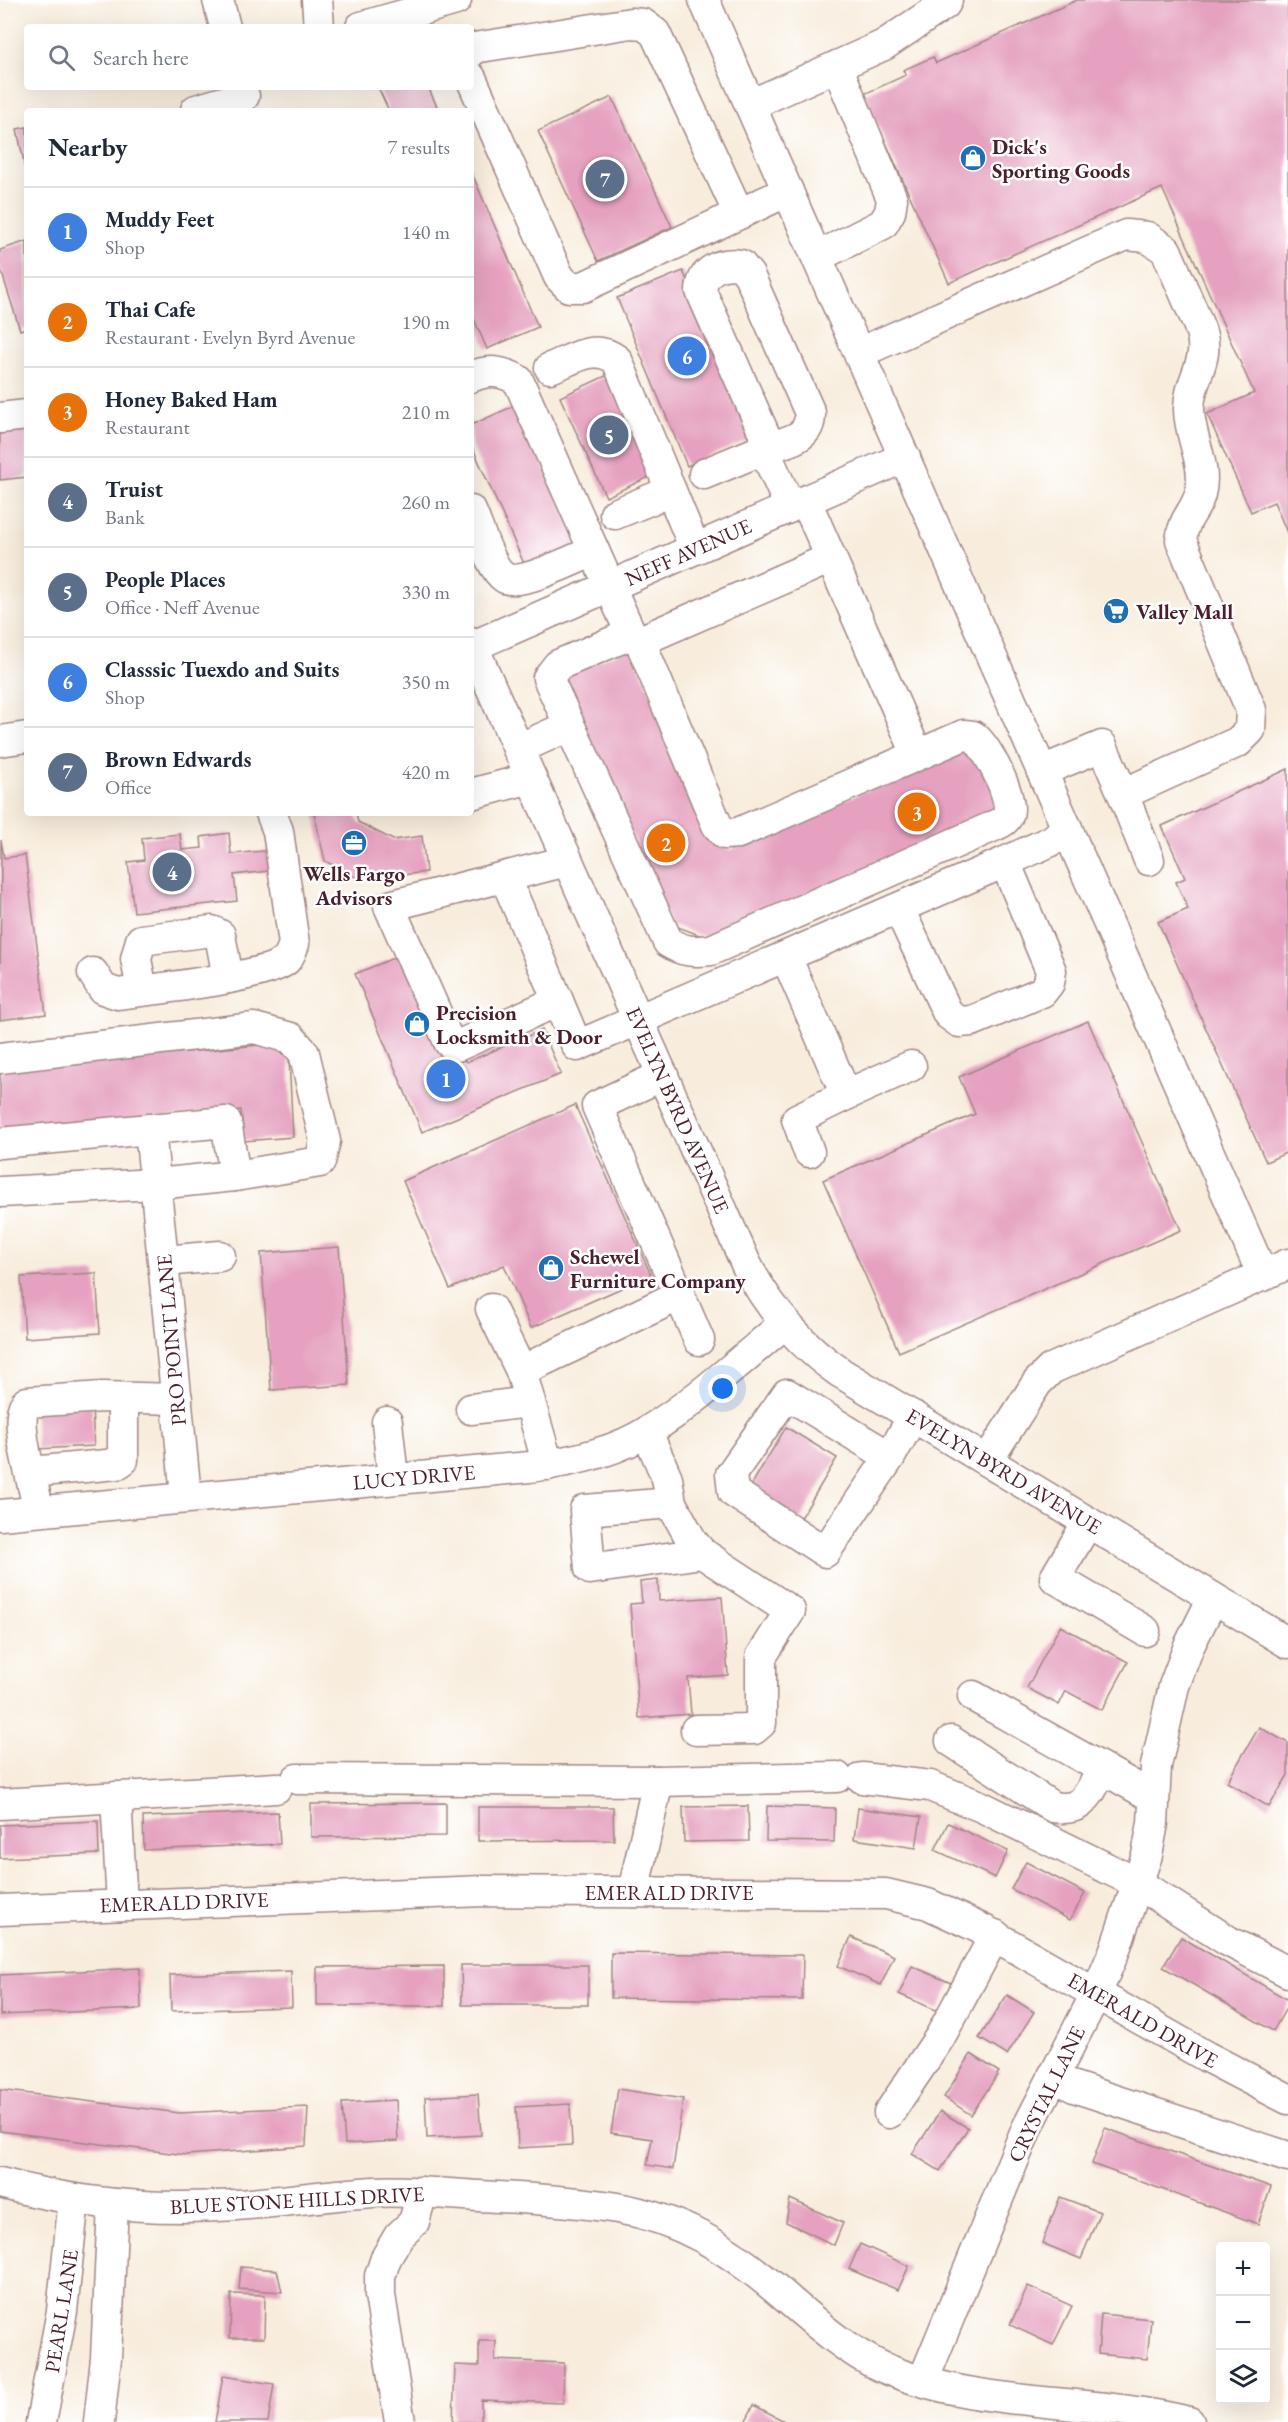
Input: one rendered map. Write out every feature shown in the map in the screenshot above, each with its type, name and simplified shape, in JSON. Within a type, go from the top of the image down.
[{"type":"street","points":[[218,0],[224,24]]},
{"type":"street","points":[[317,0],[319,24]]},
{"type":"street","points":[[372,24],[456,0]]},
{"type":"street","points":[[704,0],[1067,828],[1276,1270],[1051,1369],[1037,1383],[987,1461]]},
{"type":"street","points":[[750,105],[884,45],[945,4],[947,0]]},
{"type":"street","points":[[474,48],[597,28],[643,24],[655,33],[739,214]]},
{"type":"street","points":[[817,257],[883,224],[890,212],[892,199],[837,66]]},
{"type":"street","points":[[474,85],[559,277],[569,287],[583,287],[788,191]]},
{"type":"street","points":[[204,108],[245,98]]},
{"type":"street","points":[[859,353],[1126,236],[1147,237],[1166,250],[1203,334],[1204,358],[1189,405],[1190,429],[1203,471],[1200,496],[1183,524],[1181,540],[1251,710],[1250,730],[1238,742],[1123,794]]},
{"type":"street","points":[[704,474],[767,448],[805,434],[810,426],[810,413],[749,275],[741,265],[728,263],[707,272],[701,281],[701,291],[767,448],[831,558],[917,754]]},
{"type":"street","points":[[550,368],[596,350],[606,352],[616,360],[695,549]]},
{"type":"street","points":[[474,376],[481,372],[501,370],[518,380],[635,638],[717,825],[725,834],[738,833],[964,735],[973,735],[987,750],[1010,804],[1009,814],[1003,822],[711,950],[694,952],[681,950],[668,942],[660,929],[550,687],[548,678],[551,671],[558,665],[635,638],[831,558]]},
{"type":"street","points":[[0,418],[24,415]]},
{"type":"street","name":"NEFF AVENUE","points":[[474,644],[905,457]]},
{"type":"street","points":[[615,514],[671,491]]},
{"type":"street","points":[[474,518],[494,564],[504,577],[519,581],[594,551]]},
{"type":"street","name":"EVELYN BYRD AVENUE","points":[[474,649],[746,1263],[765,1298],[785,1323],[831,1365],[1288,1643]]},
{"type":"street","points":[[518,748],[568,726]]},
{"type":"street","points":[[0,741],[24,737]]},
{"type":"street","points":[[1042,771],[1102,746],[1149,860]]},
{"type":"street","points":[[474,793],[531,778]]},
{"type":"street","points":[[93,973],[103,989],[118,994],[228,978],[276,967],[286,960],[294,944],[278,831],[272,816]]},
{"type":"street","points":[[505,877],[577,1046],[898,909],[1053,840],[1067,828]]},
{"type":"street","points":[[940,849],[956,883]]},
{"type":"street","points":[[558,1001],[457,1046],[449,1042],[389,906],[567,861]]},
{"type":"street","points":[[898,909],[948,1014],[958,1022],[972,1021],[1042,992],[1049,983],[1051,971],[1005,861]]},
{"type":"street","points":[[142,990],[136,959],[141,940],[212,931],[220,935],[228,978]]},
{"type":"street","points":[[786,957],[846,1095]]},
{"type":"street","points":[[0,1058],[254,1028],[291,1038],[304,1053],[325,1141],[320,1162],[235,1176],[156,1184],[0,1192]]},
{"type":"street","points":[[809,1152],[797,1119],[911,1066]]},
{"type":"street","points":[[663,1075],[597,1106],[699,1340]]},
{"type":"street","points":[[0,1143],[226,1122],[235,1176]]},
{"type":"street","name":"PRO POINT LANE","points":[[150,1129],[186,1496]]},
{"type":"street","points":[[164,1261],[220,1256]]},
{"type":"street","points":[[521,1371],[680,1295]]},
{"type":"street","points":[[491,1309],[521,1371],[548,1465]]},
{"type":"street","name":"LUCY DRIVE","points":[[0,1515],[186,1496],[548,1465],[601,1452],[647,1432],[699,1394],[785,1323]]},
{"type":"street","points":[[890,1457],[787,1394],[732,1474],[733,1492],[825,1552],[890,1457],[913,1416]]},
{"type":"street","points":[[39,1511],[20,1413],[27,1402],[123,1398],[177,1399]]},
{"type":"street","points":[[31,1472],[117,1464],[123,1460],[123,1398]]},
{"type":"street","points":[[471,1409],[530,1402]]},
{"type":"street","points":[[387,1422],[393,1479]]},
{"type":"street","points":[[647,1432],[667,1479],[671,1503],[702,1554],[790,1611],[761,1657],[761,1723],[754,1729],[696,1730]]},
{"type":"street","points":[[671,1503],[585,1510],[590,1569],[702,1554]]},
{"type":"street","points":[[1088,1522],[1055,1578],[1144,1631]]},
{"type":"street","name":"CRYSTAL LANE","points":[[923,2381],[1026,2130],[1096,1994],[1139,1884],[1152,1831],[1156,1766],[1174,1686],[1189,1646],[1213,1598]]},
{"type":"street","points":[[973,1696],[1154,1797]]},
{"type":"street","points":[[951,1741],[1053,1807],[1068,1810],[1080,1805],[1103,1769]]},
{"type":"street","points":[[0,1804],[286,1784],[850,1778],[941,1790],[1139,1884],[1228,1941],[1288,1972]]},
{"type":"street","points":[[633,1892],[658,1781]]},
{"type":"street","points":[[116,1797],[122,1905]]},
{"type":"street","name":"EMERALD DRIVE","points":[[0,1910],[443,1892],[880,1894],[928,1904],[995,1935],[1243,2078],[1288,2100]]},
{"type":"street","points":[[889,2113],[940,2037],[995,1935]]},
{"type":"street","points":[[1053,2076],[1074,2087],[1288,2157]]},
{"type":"street","name":"BLUE STONE HILLS DRIVE","points":[[0,2183],[113,2205],[222,2206],[374,2192],[422,2192],[596,2206],[675,2223],[695,2232],[743,2264],[860,2354],[888,2369],[970,2393],[1100,2406],[1189,2422]]},
{"type":"street","points":[[400,2422],[380,2295],[380,2276],[391,2248],[414,2222],[422,2192]]},
{"type":"street","name":"PEARL LANE","points":[[41,2422],[58,2343],[71,2252],[75,2199]]},
{"type":"street","name":"PEARL LANE","points":[[99,2422],[107,2349],[113,2205]]},
{"type":"building","points":[[1077,0],[1288,0],[1288,535],[1274,502],[1251,512],[1207,414],[1254,393],[1162,188],[949,283],[864,94],[906,75],[903,70],[933,57],[936,63]]},
{"type":"building","points":[[379,90],[429,90],[438,108],[388,108]]},
{"type":"building","points":[[612,97],[672,227],[598,261],[538,131]]},
{"type":"building","points":[[24,128],[24,162],[17,129]]},
{"type":"building","points":[[474,178],[538,327],[487,349],[474,319]]},
{"type":"building","points":[[24,242],[24,329],[20,330],[0,267],[0,250]]},
{"type":"building","points":[[683,271],[753,438],[687,466],[617,298]]},
{"type":"building","points":[[612,373],[658,473],[606,497],[560,397]]},
{"type":"building","points":[[516,405],[579,545],[526,568],[474,451],[474,424]]},
{"type":"building","points":[[24,426],[24,477],[0,480],[0,430]]},
{"type":"building","points":[[631,647],[717,845],[731,850],[972,744],[1002,812],[710,939],[670,924],[563,676]]},
{"type":"building","points":[[1288,769],[1288,1152],[1266,1162],[1158,922],[1188,909],[1176,882],[1185,878],[1162,826]]},
{"type":"building","points":[[315,816],[357,816],[358,822],[393,840],[422,836],[426,872],[361,880],[325,861]]},
{"type":"building","points":[[229,833],[231,854],[275,850],[277,870],[234,875],[237,901],[134,912],[128,862],[144,860],[142,838],[180,834],[182,850],[202,848],[201,837]]},
{"type":"building","points":[[1,840],[4,858],[25,855],[46,1014],[0,1020]]},
{"type":"building","points":[[403,954],[444,1051],[467,1062],[542,1030],[561,1074],[422,1132],[355,974]]},
{"type":"building","points":[[1088,1021],[1181,1230],[899,1352],[823,1180],[975,1114],[959,1077]]},
{"type":"building","points":[[271,1044],[289,1059],[293,1137],[244,1141],[241,1110],[0,1131],[0,1074],[5,1069]]},
{"type":"building","points":[[575,1105],[651,1275],[531,1328],[504,1265],[450,1289],[403,1181]]},
{"type":"building","points":[[339,1247],[349,1385],[271,1390],[261,1253]]},
{"type":"building","points":[[96,1273],[100,1333],[25,1338],[21,1277]]},
{"type":"building","points":[[92,1406],[94,1446],[37,1449],[34,1409]]},
{"type":"building","points":[[786,1427],[837,1458],[798,1523],[747,1492]]},
{"type":"building","points":[[658,1580],[659,1601],[722,1597],[728,1675],[688,1678],[691,1714],[639,1718],[630,1604],[642,1603],[640,1582]]},
{"type":"building","points":[[1060,1626],[1128,1662],[1102,1710],[1066,1691],[1059,1705],[1027,1688]]},
{"type":"building","points":[[1259,1727],[1288,1743],[1288,1775],[1269,1807],[1227,1782]]},
{"type":"building","points":[[446,1803],[446,1836],[311,1837],[311,1804]]},
{"type":"building","points":[[748,1806],[749,1841],[684,1842],[683,1807]]},
{"type":"building","points":[[767,1806],[835,1808],[834,1842],[766,1841]]},
{"type":"building","points":[[478,1807],[613,1807],[614,1840],[478,1841]]},
{"type":"building","points":[[858,1808],[921,1817],[916,1848],[854,1839]]},
{"type":"building","points":[[278,1812],[280,1844],[144,1850],[143,1817]]},
{"type":"building","points":[[98,1821],[99,1854],[0,1858],[0,1825]]},
{"type":"building","points":[[948,1823],[1008,1851],[995,1878],[935,1850]]},
{"type":"building","points":[[1026,1862],[1085,1893],[1070,1920],[1011,1889]]},
{"type":"building","points":[[851,1937],[894,1956],[881,1985],[838,1966]]},
{"type":"building","points":[[1181,1937],[1288,2000],[1288,2005],[1273,2031],[1163,1967]]},
{"type":"building","points":[[611,1953],[803,1955],[802,2000],[611,1998]]},
{"type":"building","points":[[461,1965],[588,1965],[588,2005],[462,2005]]},
{"type":"building","points":[[444,1966],[444,2006],[317,2006],[317,1967]]},
{"type":"building","points":[[912,1966],[951,1983],[938,2011],[899,1994]]},
{"type":"building","points":[[140,1968],[141,2009],[0,2015],[0,1975]]},
{"type":"building","points":[[291,1971],[292,2007],[171,2011],[170,1975]]},
{"type":"building","points":[[1007,1995],[1034,2012],[1007,2055],[979,2038]]},
{"type":"building","points":[[971,2054],[999,2072],[971,2115],[944,2097]]},
{"type":"building","points":[[618,2089],[683,2099],[673,2169],[647,2165],[652,2139],[611,2133]]},
{"type":"building","points":[[0,2090],[179,2113],[308,2107],[306,2146],[186,2155],[0,2131]]},
{"type":"building","points":[[478,2094],[481,2135],[427,2138],[425,2097]]},
{"type":"building","points":[[396,2100],[398,2141],[345,2144],[342,2103]]},
{"type":"building","points":[[570,2104],[572,2145],[518,2148],[516,2107]]},
{"type":"building","points":[[940,2111],[968,2128],[940,2171],[912,2154]]},
{"type":"building","points":[[1105,2128],[1271,2187],[1258,2224],[1092,2164]]},
{"type":"building","points":[[1060,2197],[1100,2212],[1081,2259],[1042,2243]]},
{"type":"building","points":[[790,2199],[843,2223],[834,2245],[786,2222]]},
{"type":"building","points":[[860,2244],[909,2266],[898,2290],[849,2269]]},
{"type":"building","points":[[241,2267],[277,2270],[282,2292],[239,2289]]},
{"type":"building","points":[[1028,2286],[1072,2306],[1053,2345],[1010,2325]]},
{"type":"building","points":[[231,2294],[265,2295],[264,2338],[230,2338]]},
{"type":"building","points":[[1101,2314],[1151,2319],[1147,2359],[1098,2354]]},
{"type":"building","points":[[479,2341],[496,2341],[495,2360],[564,2363],[563,2403],[481,2400],[481,2422],[453,2422],[455,2365],[479,2366]]},
{"type":"building","points":[[223,2376],[274,2384],[268,2422],[215,2422]]},
{"type":"building","points":[[754,2405],[786,2422],[745,2422]]},
{"type":"place","name":"Dick's Sporting Goods","points":[[973,158]]},
{"type":"place","name":"Brown Edwards","points":[[605,179]]},
{"type":"place","name":"Classsic Tuexdo and Suits","points":[[687,356]]},
{"type":"place","name":"People Places","points":[[609,435]]},
{"type":"place","name":"Valley Mall","points":[[1116,611]]},
{"type":"place","name":"Honey Baked Ham","points":[[917,812]]},
{"type":"place","name":"Wells Fargo Advisors","points":[[354,843]]},
{"type":"place","name":"Thai Cafe","points":[[666,843]]},
{"type":"place","name":"Truist","points":[[172,872]]},
{"type":"place","name":"Precision Locksmith & Door","points":[[417,1024]]},
{"type":"place","name":"Muddy Feet","points":[[446,1079]]},
{"type":"place","name":"Schewel Furniture Company","points":[[551,1268]]}]
